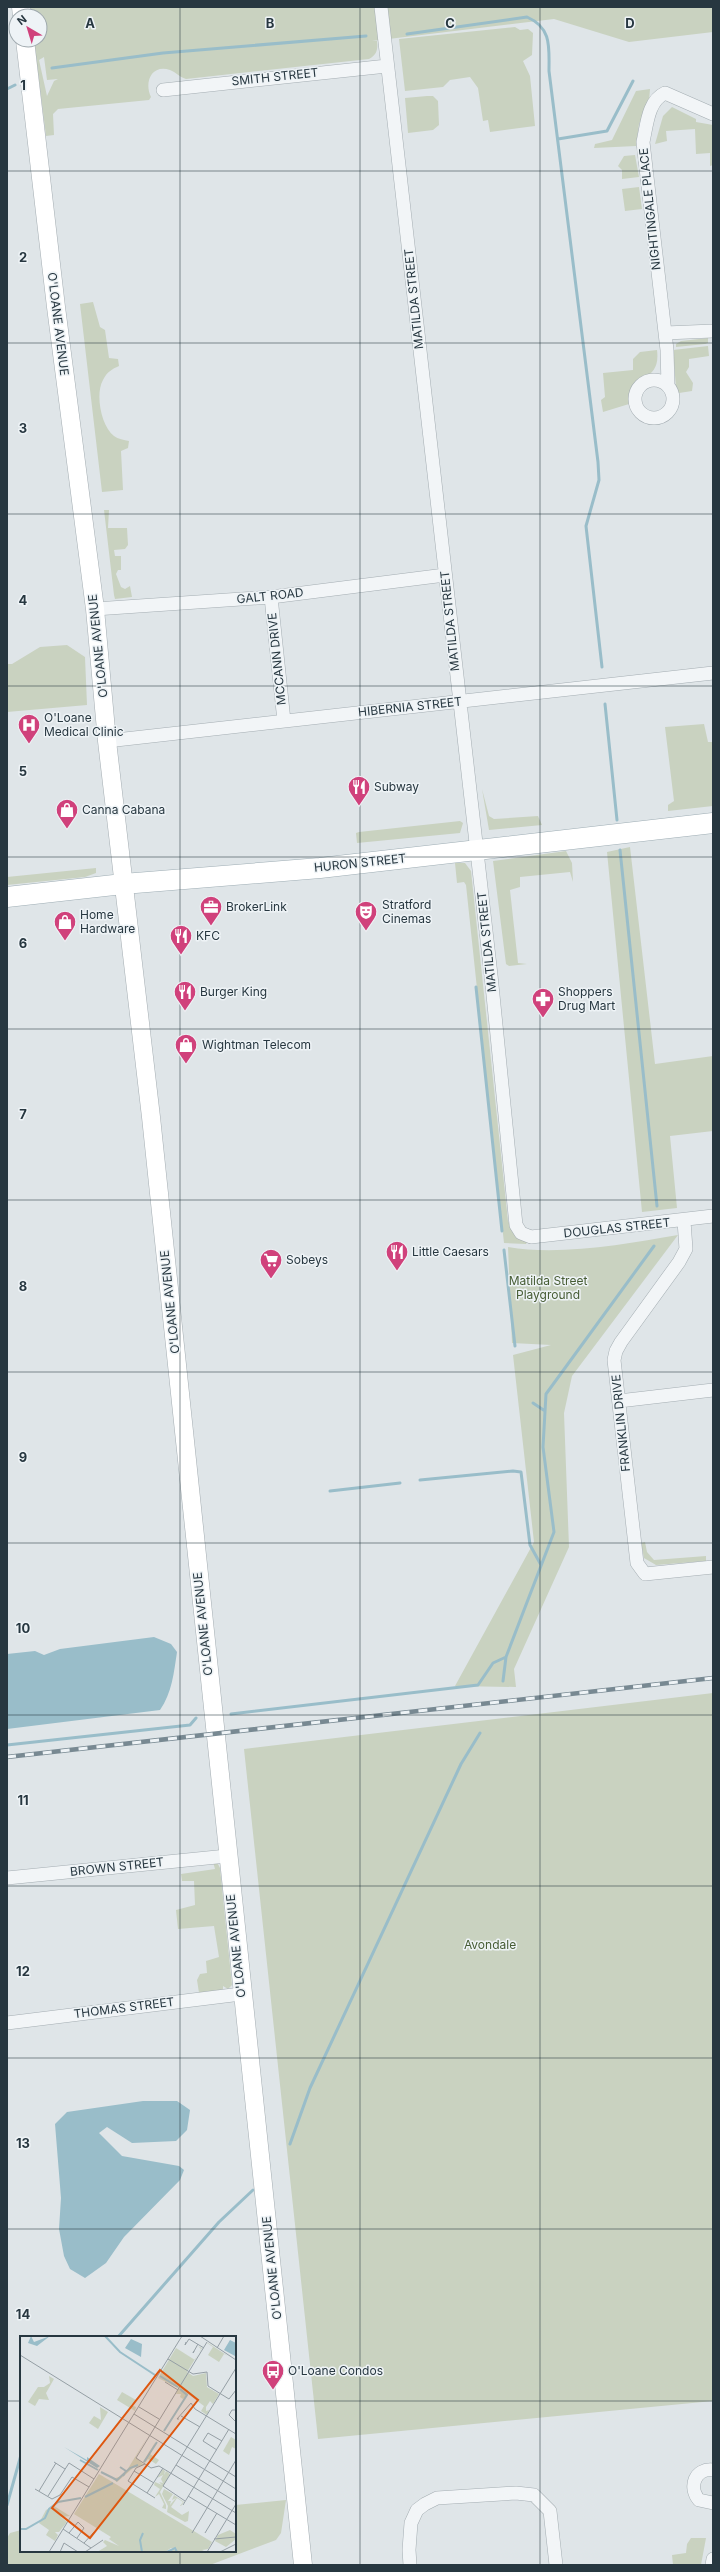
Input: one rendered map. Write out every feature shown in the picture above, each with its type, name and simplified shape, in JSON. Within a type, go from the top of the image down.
[{"type":"main road","name":"HURON STREET","points":[[7,897],[124,884],[320,868],[713,823]]},
{"type":"street","name":"MATILDA STREET","points":[[381,7],[476,850],[516,1226],[521,1233]]},
{"type":"street","name":"O'LOANE AVENUE","points":[[26,48],[56,307],[95,609],[107,741],[151,1117],[241,1994],[303,2565]]},
{"type":"street","name":"SMITH STREET","points":[[163,90],[387,66]]},
{"type":"street","name":"NIGHTINGALE PLACE","points":[[668,385],[665,334],[643,142],[649,112],[658,96],[665,93],[713,114]]},
{"type":"street","points":[[665,334],[713,330]]},
{"type":"street","name":"GALT ROAD","points":[[95,609],[271,597],[445,575]]},
{"type":"street","name":"MCCANN DRIVE","points":[[271,597],[284,722]]},
{"type":"street","name":"HIBERNIA STREET","points":[[107,741],[713,673]]},
{"type":"street","name":"DOUGLAS STREET","points":[[521,1233],[531,1237],[684,1221],[713,1216]]},
{"type":"street","name":"FRANKLIN DRIVE","points":[[684,1221],[686,1249],[679,1262],[616,1351],[619,1401],[637,1564],[645,1574],[713,1567]]},
{"type":"street","points":[[619,1401],[713,1390]]},
{"type":"street","name":"BROWN STREET","points":[[7,1878],[227,1856]]},
{"type":"street","name":"THOMAS STREET","points":[[7,2023],[241,1994]]},
{"type":"street","points":[[713,2470],[704,2470],[698,2474],[694,2481],[693,2490],[699,2500],[713,2504]]},
{"type":"street","points":[[410,2565],[409,2550],[411,2523],[417,2510],[425,2504],[437,2498],[516,2493],[534,2495],[550,2511],[556,2565]]},
{"type":"street","points":[[712,2565],[713,2559]]},
{"type":"green space","points":[[30,7],[713,7],[713,32],[629,42],[554,19],[372,41],[377,41],[377,49],[374,56],[369,59],[186,79],[170,70],[163,69],[154,72],[151,76],[148,86],[151,97],[149,100],[58,109],[53,114],[54,135],[46,136],[35,48],[48,48],[48,8]],"holes":[[[44,57],[47,80],[58,79],[54,81],[47,96],[39,60]]]},
{"type":"green space","points":[[515,27],[520,30],[528,29],[533,33],[532,55],[523,61],[530,76],[535,126],[490,132],[488,120],[483,121],[478,88],[470,77],[450,80],[443,87],[405,91],[399,39]]},
{"type":"green space","points":[[650,89],[649,101],[639,124],[636,146],[594,148],[595,144],[612,140],[636,91]]},
{"type":"green space","points":[[433,96],[438,101],[439,125],[433,130],[408,133],[405,98]]},
{"type":"green space","points":[[672,107],[696,119],[696,122],[713,125],[713,165],[710,166],[710,153],[696,154],[695,129],[666,131],[667,141],[655,144],[663,116]]},
{"type":"green space","points":[[635,155],[639,177],[622,179],[622,170],[618,166],[624,156]]},
{"type":"green space","points":[[639,187],[642,209],[625,211],[622,189]]},
{"type":"green space","points":[[93,302],[100,327],[105,330],[109,358],[118,359],[119,366],[110,371],[103,380],[100,401],[103,418],[109,431],[117,438],[129,441],[128,448],[121,451],[123,490],[102,492],[80,304]]},
{"type":"green space","points":[[708,338],[708,343],[705,344],[676,347],[676,344],[681,341]]},
{"type":"green space","points":[[708,346],[709,356],[689,359],[689,367],[686,372],[693,383],[692,391],[679,393],[676,388],[673,350]]},
{"type":"green space","points":[[657,350],[655,367],[636,386],[629,404],[603,412],[601,400],[605,397],[603,373],[633,370],[633,359],[640,352]]},
{"type":"green space","points":[[104,510],[109,510],[108,528],[127,528],[128,545],[125,549],[114,550],[115,556],[121,556],[121,570],[118,570],[116,574],[121,587],[125,589],[130,586],[132,597],[115,599]]},
{"type":"green space","points":[[67,645],[85,657],[87,705],[7,712],[7,664],[12,664],[40,647]]},
{"type":"green space","points":[[704,724],[708,742],[713,742],[713,806],[668,811],[668,805],[674,801],[665,727]]},
{"type":"green space","points":[[482,789],[489,816],[494,819],[538,816],[542,825],[489,830]]},
{"type":"green space","points":[[460,821],[463,823],[460,833],[357,843],[356,833],[359,832]]},
{"type":"green space","points":[[630,847],[655,1064],[713,1056],[713,1131],[670,1136],[677,1208],[642,1212],[607,852]]},
{"type":"green space","points":[[566,851],[572,863],[573,882],[570,872],[520,877],[520,887],[510,890],[518,963],[527,964],[509,966],[506,964],[493,861]]},
{"type":"green space","points":[[455,863],[465,863],[471,871],[508,1221],[512,1229],[527,1242],[526,1244],[504,1243],[466,885],[464,882],[457,883]]},
{"type":"green space","points":[[96,868],[96,873],[85,877],[7,885],[7,877]]},
{"type":"green space","name":"Matilda Street Playground","points":[[678,1235],[572,1376],[564,1413],[569,1547],[514,1669],[516,1687],[455,1686],[534,1542],[513,1355],[551,1345],[512,1343],[508,1247],[570,1250],[637,1242]]},
{"type":"green space","points":[[645,1542],[647,1552],[654,1560],[706,1556],[706,1561],[656,1565],[644,1558],[641,1543]]},
{"type":"green space","name":"Avondale","points":[[713,1693],[713,2401],[318,2439],[244,1749]]},
{"type":"green space","points":[[213,1862],[217,1862],[220,1868],[232,1985],[228,1989],[223,1986],[223,1990],[199,1993],[197,1980],[200,1974],[207,1973],[206,1961],[219,1957],[214,1926],[178,1929],[176,1910],[195,1905],[194,1881],[182,1881],[181,1874],[215,1869]]},
{"type":"green space","points":[[286,2500],[281,2533],[276,2540],[210,2565],[7,2565],[7,2538],[10,2533],[20,2530],[20,2552],[236,2552],[236,2505]]},
{"type":"green space","points":[[691,2538],[706,2538],[701,2565],[673,2565],[672,2555],[686,2553],[687,2544]]},
{"type":"water","points":[[154,1637],[171,1644],[177,1652],[170,1689],[160,1710],[7,1729],[7,1654],[35,1651],[44,1655],[60,1649]]},
{"type":"water","points":[[143,2101],[177,2101],[190,2110],[187,2130],[176,2141],[132,2143],[107,2127],[99,2133],[122,2156],[179,2166],[184,2170],[180,2180],[124,2237],[106,2263],[85,2278],[70,2269],[64,2256],[59,2229],[61,2198],[55,2124],[67,2112]]},
{"type":"waterway","points":[[407,34],[527,17],[535,21],[541,27],[547,39],[549,46],[549,71],[598,462],[599,480],[586,526],[602,667]]},
{"type":"waterway","points":[[52,68],[163,53],[366,36]]},
{"type":"waterway","points":[[558,139],[607,131],[633,81]]},
{"type":"waterway","points":[[7,89],[15,85]]},
{"type":"waterway","points":[[605,704],[617,820]]},
{"type":"waterway","points":[[620,850],[657,1206]]},
{"type":"waterway","points":[[476,987],[502,1231]]},
{"type":"waterway","points":[[503,1681],[506,1657],[554,1532],[543,1447],[546,1394],[654,1246]]},
{"type":"waterway","points":[[504,1250],[515,1346]]},
{"type":"waterway","points":[[533,1403],[545,1411]]},
{"type":"waterway","points":[[420,1480],[513,1471],[521,1472],[530,1545],[541,1565]]},
{"type":"waterway","points":[[330,1491],[400,1483]]},
{"type":"waterway","points":[[231,1714],[478,1685],[493,1663],[506,1657]]},
{"type":"waterway","points":[[7,1745],[190,1725],[196,1718]]},
{"type":"waterway","points":[[290,2144],[310,2088],[461,1764],[480,1733]]},
{"type":"waterway","points":[[119,2336],[219,2222],[253,2190]]},
{"type":"waterway","points":[[7,2505],[20,2459]]},
{"type":"railway","points":[[7,1757],[713,1678]]},
{"type":"place","name":"O'Loane Medical Clinic","points":[[29,744]]},
{"type":"place","name":"Subway","points":[[359,806]]},
{"type":"place","name":"Canna Cabana","points":[[67,830]]},
{"type":"place","name":"BrokerLink","points":[[211,926]]},
{"type":"place","name":"Stratford Cinemas","points":[[366,932]]},
{"type":"place","name":"Home Hardware","points":[[65,942]]},
{"type":"place","name":"KFC","points":[[181,956]]},
{"type":"place","name":"Burger King","points":[[185,1012]]},
{"type":"place","name":"Shoppers Drug Mart","points":[[543,1018]]},
{"type":"place","name":"Wightman Telecom","points":[[186,1064]]},
{"type":"place","name":"Little Caesars","points":[[397,1272]]},
{"type":"place","name":"Sobeys","points":[[271,1280]]},
{"type":"place","name":"O'Loane Condos","points":[[273,2390]]}]
